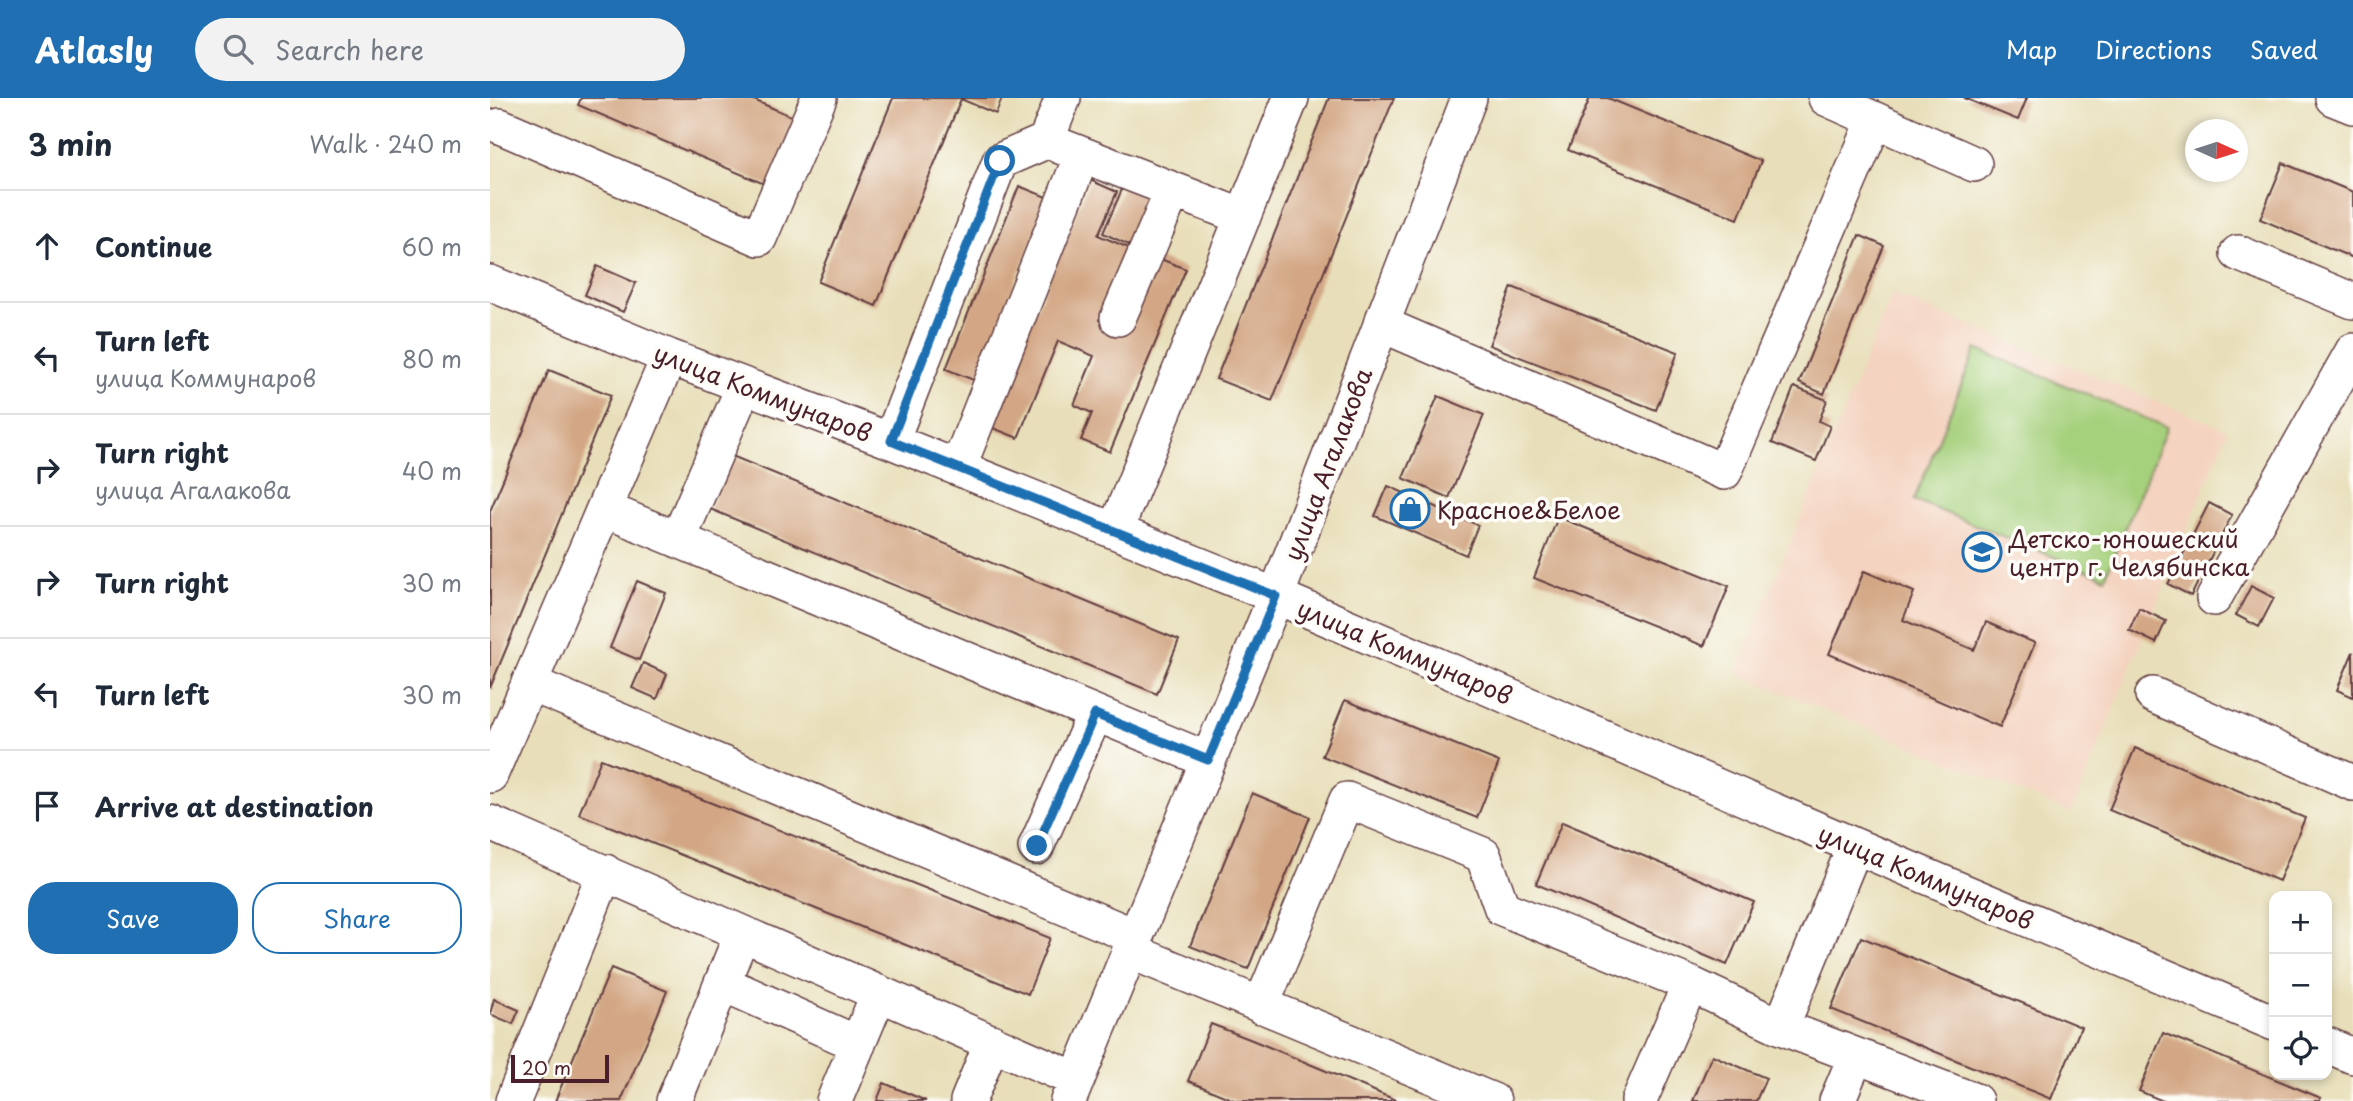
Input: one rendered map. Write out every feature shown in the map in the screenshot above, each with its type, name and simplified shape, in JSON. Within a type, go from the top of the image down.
[{"type":"street","points":[[500,124],[759,238],[819,98]]},
{"type":"street","points":[[1046,141],[1063,98]]},
{"type":"street","points":[[1115,531],[1291,98]]},
{"type":"street","name":"улица Агалакова","points":[[1073,1091],[1276,596],[1469,98]]},
{"type":"street","points":[[1826,98],[1974,164]]},
{"type":"street","points":[[2333,98],[2353,106]]},
{"type":"street","points":[[1381,324],[1724,472],[1875,120]]},
{"type":"street","points":[[891,441],[1000,161],[1046,141],[1243,217]]},
{"type":"street","points":[[958,468],[1082,155]]},
{"type":"street","points":[[1118,318],[1173,190]]},
{"type":"street","points":[[2238,253],[2353,301]]},
{"type":"street","name":"улица Коммунаров","points":[[490,283],[668,357],[891,441],[1276,596],[2269,1021]]},
{"type":"street","points":[[2214,598],[2353,351]]},
{"type":"street","points":[[490,775],[668,357]]},
{"type":"street","points":[[678,540],[744,386]]},
{"type":"street","points":[[604,509],[1208,760]]},
{"type":"street","points":[[529,683],[1133,944],[1261,1006],[1493,1101]]},
{"type":"street","points":[[2153,695],[2353,783]]},
{"type":"street","points":[[1037,846],[1095,714]]},
{"type":"street","points":[[1261,1006],[1347,800],[1483,855],[1502,908],[1690,984],[1781,1027],[1975,1101]]},
{"type":"street","points":[[490,823],[992,1042],[1073,1091]]},
{"type":"street","points":[[1781,1027],[1855,846]]},
{"type":"street","points":[[513,1101],[605,872]]},
{"type":"street","points":[[674,1101],[743,934]]},
{"type":"street","points":[[722,983],[858,1044]]},
{"type":"street","points":[[1639,1101],[1690,984]]},
{"type":"street","points":[[834,1101],[879,993]]},
{"type":"street","points":[[968,1101],[992,1042]]},
{"type":"street","points":[[2332,1047],[2353,1056]]},
{"type":"street","points":[[1837,1101],[1856,1056]]},
{"type":"shaded area","name":"Детско-юношеский центр г. Челябинска","points":[[1892,294],[2228,430],[2071,813],[1736,673]]},
{"type":"green space","points":[[1976,349],[2167,427],[2105,578],[1914,500]]},
{"type":"building","points":[[581,98],[749,98],[798,119],[769,186],[578,105]]},
{"type":"building","points":[[893,98],[1002,98],[996,114],[961,99],[876,306],[818,282]]},
{"type":"building","points":[[1329,98],[1394,98],[1272,401],[1216,379]]},
{"type":"building","points":[[1590,98],[1608,98],[1761,161],[1738,219],[1568,150]]},
{"type":"building","points":[[1964,98],[2027,98],[2018,120]]},
{"type":"building","points":[[2283,163],[2353,192],[2353,258],[2260,219]]},
{"type":"building","points":[[1090,180],[1117,192],[1098,235],[1129,248],[1099,320],[1127,332],[1158,258],[1186,269],[1110,452],[1081,440],[1092,413],[1074,405],[1094,356],[1058,341],[1018,438],[988,426]]},
{"type":"building","points":[[1019,186],[1049,198],[976,381],[946,369]]},
{"type":"building","points":[[1123,187],[1152,199],[1131,246],[1103,233]]},
{"type":"building","points":[[1859,235],[1884,246],[1824,394],[1799,383]]},
{"type":"building","points":[[597,266],[636,283],[623,312],[585,295]]},
{"type":"building","points":[[1512,287],[1678,352],[1656,410],[1489,345]]},
{"type":"building","points":[[549,370],[611,395],[490,688],[490,511]]},
{"type":"building","points":[[1794,387],[1827,400],[1819,421],[1830,426],[1816,461],[1772,443]]},
{"type":"building","points":[[1438,396],[1484,415],[1449,498],[1403,478]]},
{"type":"building","points":[[732,456],[1179,640],[1157,694],[710,509]]},
{"type":"building","points":[[1388,486],[1478,525],[1466,555],[1375,516]]},
{"type":"building","points":[[2209,503],[2232,515],[2191,596],[2168,584]]},
{"type":"building","points":[[1558,517],[1729,586],[1704,646],[1534,578]]},
{"type":"building","points":[[1864,571],[1914,592],[1903,620],[1974,650],[1986,622],[2035,643],[2000,727],[1829,654]]},
{"type":"building","points":[[637,581],[666,593],[639,660],[610,648]]},
{"type":"building","points":[[2251,586],[2274,598],[2259,627],[2236,615]]},
{"type":"building","points":[[2139,608],[2166,621],[2156,643],[2129,630]]},
{"type":"building","points":[[2353,652],[2353,697],[2337,690]]},
{"type":"building","points":[[643,663],[667,674],[657,699],[632,688]]},
{"type":"building","points":[[1345,700],[1499,762],[1477,818],[1322,756]]},
{"type":"building","points":[[2135,748],[2305,818],[2279,881],[2109,810]]},
{"type":"building","points":[[601,759],[1050,938],[1028,994],[579,814]]},
{"type":"building","points":[[1252,793],[1310,817],[1248,969],[1190,946]]},
{"type":"building","points":[[1562,822],[1754,902],[1727,965],[1536,884]]},
{"type":"building","points":[[1861,937],[2081,1027],[2051,1099],[1831,1009]]},
{"type":"building","points":[[611,968],[667,991],[648,1038],[621,1101],[555,1101]]},
{"type":"building","points":[[494,999],[519,1010],[513,1024],[490,1014]]},
{"type":"building","points":[[1211,1024],[1398,1101],[1236,1101],[1188,1081]]},
{"type":"building","points":[[2163,1033],[2269,1077],[2269,1080],[2277,1080],[2321,1098],[2319,1101],[2163,1101],[2139,1091]]},
{"type":"building","points":[[1712,1055],[1766,1078],[1756,1101],[1693,1101]]},
{"type":"building","points":[[884,1083],[926,1101],[877,1101]]},
{"type":"place","name":"Красное&Белое","points":[[1410,509]]},
{"type":"place","name":"Детско-юношеский центр г. Челябинска","points":[[1982,552]]},
{"type":"route","points":[[1000,161],[891,441],[1276,596],[1208,760],[1095,714],[1037,846]]}]
